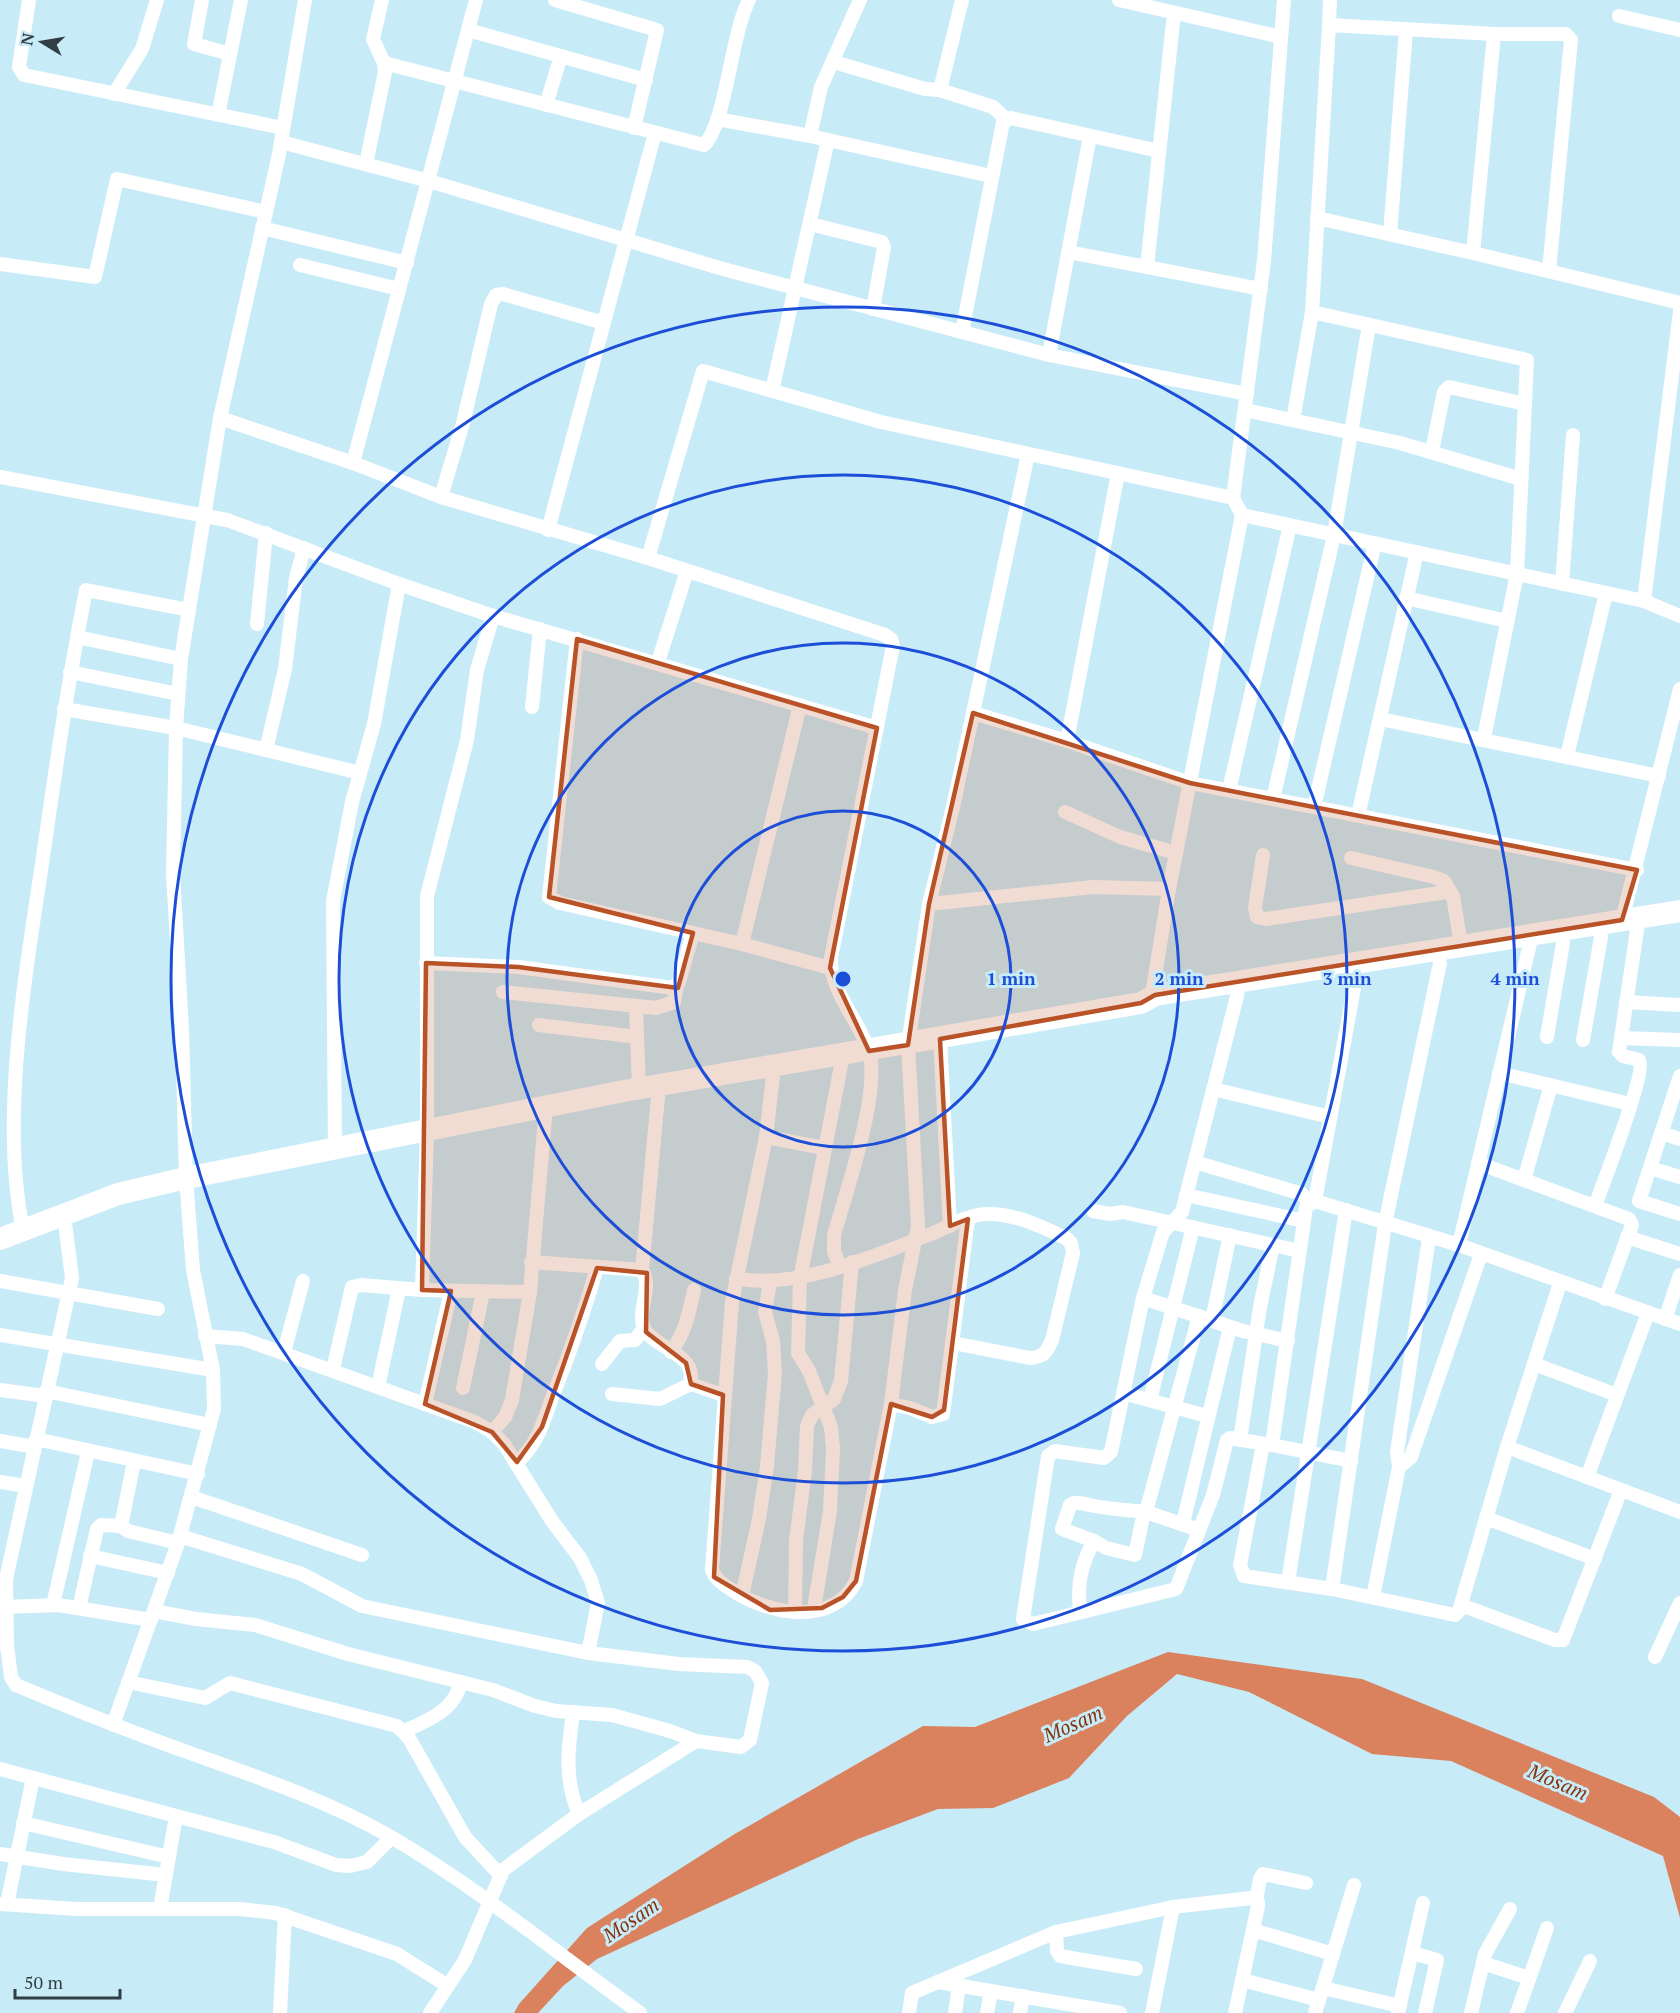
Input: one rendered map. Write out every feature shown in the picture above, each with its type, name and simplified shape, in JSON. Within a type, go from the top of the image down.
[{"type":"highway","points":[[0,1239],[118,1194],[186,1178],[546,1107],[649,1087],[908,1045],[1148,1002],[1358,969],[1461,945],[1563,943],[1600,936],[1680,911]]},
{"type":"highway","points":[[1358,969],[1440,963],[1530,942],[1630,925],[1680,924]]},
{"type":"street","points":[[29,0],[20,71],[29,76],[218,115],[366,164],[627,240],[873,309],[1049,355],[1247,394]]},
{"type":"street","points":[[114,94],[142,49],[157,0]]},
{"type":"street","points":[[202,0],[194,44],[230,54]]},
{"type":"street","points":[[218,115],[241,0]]},
{"type":"street","points":[[113,1725],[168,1573],[192,1497],[210,1425],[215,1390],[193,1270],[186,1178],[183,1029],[173,874],[178,694],[181,659],[220,418],[282,135],[305,0]]},
{"type":"street","points":[[366,164],[382,87],[384,63],[373,39],[382,0]]},
{"type":"street","points":[[353,463],[476,0]]},
{"type":"street","points":[[555,0],[654,28],[657,35],[633,128]]},
{"type":"street","points":[[384,63],[704,145],[717,119],[736,38],[749,0]]},
{"type":"street","points":[[810,136],[821,87],[860,0]]},
{"type":"street","points":[[940,90],[938,86],[962,0]]},
{"type":"street","points":[[1119,0],[1281,37]]},
{"type":"street","points":[[1148,1002],[1242,514],[1233,498],[1261,290],[1284,0]]},
{"type":"street","points":[[1293,420],[1312,312],[1330,0]]},
{"type":"street","points":[[1147,267],[1174,13]]},
{"type":"street","points":[[1619,16],[1680,30]]},
{"type":"street","points":[[1329,25],[1494,34],[1566,34],[1571,40],[1549,271]]},
{"type":"street","points":[[468,30],[646,80]]},
{"type":"street","points":[[1390,234],[1406,30]]},
{"type":"street","points":[[1473,253],[1494,34]]},
{"type":"street","points":[[546,105],[561,56]]},
{"type":"street","points":[[834,62],[925,88],[940,90],[993,107],[1006,119],[1159,151]]},
{"type":"street","points":[[717,119],[810,136],[991,176]]},
{"type":"street","points":[[962,332],[1000,128],[1006,119]]},
{"type":"street","points":[[548,530],[655,134]]},
{"type":"street","points":[[1049,355],[1090,136]]},
{"type":"street","points":[[772,391],[828,140]]},
{"type":"street","points":[[0,264],[95,277],[117,179],[266,212]]},
{"type":"street","points":[[1317,218],[1680,303]]},
{"type":"street","points":[[810,224],[882,242],[884,247],[873,309]]},
{"type":"street","points":[[262,228],[407,263]]},
{"type":"street","points":[[1068,252],[1261,290]]},
{"type":"street","points":[[300,265],[399,289]]},
{"type":"street","points":[[441,497],[463,423],[491,304],[496,295],[503,294],[604,323]]},
{"type":"street","points":[[1644,602],[1680,311]]},
{"type":"street","points":[[1312,312],[1527,360],[1517,574],[1484,738]]},
{"type":"street","points":[[1273,799],[1334,535],[1368,324]]},
{"type":"street","points":[[648,558],[703,371],[881,422],[1233,498]]},
{"type":"street","points":[[1432,451],[1444,392],[1449,387],[1525,404]]},
{"type":"street","points":[[1245,410],[1432,451],[1521,478]]},
{"type":"street","points":[[220,418],[353,463],[441,497],[648,558],[885,634],[891,639],[893,656],[830,968],[869,1051],[870,1066],[867,1113],[834,1235],[834,1252],[846,1264],[841,1381],[834,1399],[812,1415],[807,1426],[805,1471],[796,1540],[795,1612]]},
{"type":"street","points":[[1562,584],[1573,435]]},
{"type":"street","points":[[774,1067],[766,1137],[732,1302],[723,1395],[712,1570],[717,1580],[742,1596],[770,1610],[795,1612],[814,1610],[836,1602],[851,1590],[856,1581],[891,1404],[905,1290],[916,1240],[917,1178],[908,1045],[929,904],[973,713],[1028,454]]},
{"type":"street","points":[[1067,741],[1118,473]]},
{"type":"street","points":[[0,477],[204,515],[266,533],[399,584],[493,615],[877,728]]},
{"type":"street","points":[[1242,514],[1606,593],[1644,602],[1680,616]]},
{"type":"street","points":[[1229,790],[1290,525]]},
{"type":"street","points":[[257,624],[266,533]]},
{"type":"street","points":[[1314,807],[1341,699],[1375,543]]},
{"type":"street","points":[[266,750],[285,669],[296,578],[304,548]]},
{"type":"street","points":[[1358,816],[1417,552]]},
{"type":"street","points":[[658,662],[687,571]]},
{"type":"street","points":[[335,1150],[333,901],[360,773],[374,724],[399,584]]},
{"type":"street","points":[[23,1230],[7,1183],[12,1160],[11,1130],[15,1072],[26,972],[64,709],[86,590],[189,610]]},
{"type":"street","points":[[1567,756],[1606,593]]},
{"type":"street","points":[[1406,598],[1508,621]]},
{"type":"street","points":[[422,1290],[427,1131],[426,963],[429,888],[467,740],[477,670],[493,615]]},
{"type":"street","points":[[532,707],[540,629]]},
{"type":"street","points":[[77,637],[181,659]]},
{"type":"street","points":[[577,639],[549,897],[560,903],[742,944],[830,968]]},
{"type":"street","points":[[70,672],[178,694]]},
{"type":"street","points":[[1595,1206],[1635,1094],[1641,1063],[1620,1054],[1626,1002],[1630,925],[1637,870],[1659,776],[1677,715],[1680,689]]},
{"type":"street","points":[[742,944],[800,705]]},
{"type":"street","points":[[64,709],[176,728],[360,773]]},
{"type":"street","points":[[973,713],[1067,741],[1190,783],[1637,870]]},
{"type":"street","points":[[1380,719],[1484,738],[1659,776]]},
{"type":"street","points":[[1065,812],[1120,837],[1176,853]]},
{"type":"street","points":[[1263,855],[1255,908],[1256,914],[1261,919],[1451,893]]},
{"type":"street","points":[[1351,858],[1444,881],[1451,893],[1461,945]]},
{"type":"street","points":[[929,904],[1093,887],[1169,889]]},
{"type":"street","points":[[503,992],[636,1007],[669,1006],[674,1002],[693,933]]},
{"type":"street","points":[[1583,1040],[1600,936]]},
{"type":"street","points":[[1458,1245],[1530,942]]},
{"type":"street","points":[[1547,1037],[1563,943]]},
{"type":"street","points":[[426,963],[518,967],[673,988],[677,986]]},
{"type":"street","points":[[1332,1589],[1385,1224],[1440,963]]},
{"type":"street","points":[[1358,969],[1312,1201],[1306,1207],[1288,1341],[1268,1445],[1240,1565],[1242,1573],[1249,1578],[1332,1589],[1450,1615],[1459,1611],[1507,1447],[1560,1283]]},
{"type":"street","points":[[1238,988],[1182,1212],[1163,1232],[1143,1298],[1111,1452],[1107,1457],[1055,1451],[1048,1456],[1023,1619],[1033,1624],[1176,1589],[1213,1495],[1227,1440],[1240,1440],[1351,1461]]},
{"type":"street","points":[[1626,1002],[1680,1005]]},
{"type":"street","points":[[602,1364],[620,1341],[635,1340],[644,1328],[646,1282],[642,1270],[649,1087],[637,1037],[636,1007]]},
{"type":"street","points":[[539,1025],[637,1037]]},
{"type":"street","points":[[1621,1038],[1680,1040]]},
{"type":"street","points":[[940,1039],[950,1226]]},
{"type":"street","points":[[814,1610],[825,1548],[833,1477],[831,1427],[809,1371],[799,1357],[800,1279],[843,1055]]},
{"type":"street","points":[[1499,1073],[1630,1104]]},
{"type":"street","points":[[1680,1077],[1676,1103],[1661,1133],[1639,1201],[1680,1214]]},
{"type":"street","points":[[1524,1180],[1551,1085]]},
{"type":"street","points":[[1214,1089],[1330,1117]]},
{"type":"street","points":[[492,1432],[509,1411],[530,1304],[531,1262],[546,1107]]},
{"type":"street","points":[[1661,1133],[1680,1139]]},
{"type":"street","points":[[766,1137],[824,1148]]},
{"type":"street","points":[[0,1152],[12,1160]]},
{"type":"street","points":[[1195,1162],[1302,1194],[1312,1201],[1429,1238],[1458,1245],[1680,1324]]},
{"type":"street","points":[[1478,1163],[1629,1219],[1632,1225],[1605,1299]]},
{"type":"street","points":[[1650,1168],[1680,1177]]},
{"type":"street","points":[[1186,1195],[1304,1221]]},
{"type":"street","points":[[1288,1582],[1310,1453],[1346,1210]]},
{"type":"street","points":[[1093,1211],[1110,1214],[1122,1212],[1174,1222],[1300,1251]]},
{"type":"street","points":[[736,1278],[770,1282],[800,1279],[916,1240],[968,1219],[988,1214],[1029,1222],[1066,1238],[1071,1243],[1073,1253],[1052,1340],[1046,1353],[1040,1357],[1030,1358],[953,1343]]},
{"type":"street","points":[[64,1215],[73,1267],[70,1293],[45,1393],[6,1579],[4,1644],[11,1677],[16,1685],[113,1725],[252,1775],[359,1821],[391,1838],[491,1904],[640,2013]]},
{"type":"street","points":[[891,1404],[910,1408],[932,1417],[943,1414],[968,1219]]},
{"type":"street","points":[[1150,1401],[1193,1227]]},
{"type":"street","points":[[1199,1530],[1145,1512],[1118,1511],[1073,1503],[1062,1529],[1094,1540],[1106,1548],[1136,1554],[1145,1512],[1174,1407],[1205,1318],[1230,1235]]},
{"type":"street","points":[[1627,1237],[1680,1254]]},
{"type":"street","points":[[1373,1597],[1399,1467],[1397,1452],[1429,1238]]},
{"type":"street","points":[[1240,1440],[1256,1334],[1273,1245]]},
{"type":"street","points":[[1399,1467],[1411,1457],[1481,1254]]},
{"type":"street","points":[[531,1262],[642,1270]]},
{"type":"street","points":[[517,1462],[530,1450],[542,1426],[571,1352],[597,1268]]},
{"type":"street","points":[[1665,1319],[1680,1275]]},
{"type":"street","points":[[0,1281],[158,1309]]},
{"type":"street","points":[[284,1352],[303,1281]]},
{"type":"street","points":[[742,1596],[765,1485],[775,1367],[771,1332],[765,1312],[770,1282]]},
{"type":"street","points":[[333,1369],[352,1287],[361,1284],[399,1289],[530,1292]]},
{"type":"street","points":[[378,1387],[399,1289]]},
{"type":"street","points":[[671,1352],[679,1342],[687,1322],[693,1290]]},
{"type":"street","points":[[425,1404],[451,1291]]},
{"type":"street","points":[[463,1388],[483,1292]]},
{"type":"street","points":[[1143,1298],[1230,1327],[1288,1341]]},
{"type":"street","points":[[1587,1477],[1648,1314]]},
{"type":"street","points":[[1183,1523],[1230,1327]]},
{"type":"street","points":[[644,1328],[690,1368],[691,1384]]},
{"type":"street","points":[[0,1335],[213,1370]]},
{"type":"street","points":[[205,1336],[243,1339],[284,1352],[475,1422],[492,1432],[517,1462],[552,1521],[580,1558],[591,1580],[598,1603],[588,1653]]},
{"type":"street","points":[[775,1367],[792,1363],[799,1357]]},
{"type":"street","points":[[1534,1364],[1617,1395]]},
{"type":"street","points":[[612,1395],[660,1399],[691,1384],[723,1395]]},
{"type":"street","points":[[0,1390],[45,1393],[210,1425]]},
{"type":"street","points":[[1123,1393],[1207,1416]]},
{"type":"street","points":[[0,1441],[35,1443],[198,1474]]},
{"type":"street","points":[[1507,1447],[1680,1512]]},
{"type":"street","points":[[53,1605],[88,1452]]},
{"type":"street","points":[[121,1526],[134,1462]]},
{"type":"street","points":[[0,1482],[26,1486]]},
{"type":"street","points":[[1461,1605],[1559,1641],[1565,1637],[1621,1490]]},
{"type":"street","points":[[192,1497],[362,1555]]},
{"type":"street","points":[[1486,1518],[1595,1559]]},
{"type":"street","points":[[5,1607],[53,1605],[79,1608],[152,1616],[255,1625],[348,1654],[507,1695],[535,1706],[631,1720],[696,1741],[741,1747],[747,1745],[762,1683],[755,1671],[737,1665],[679,1664],[588,1653],[362,1606],[302,1574],[179,1539],[128,1531],[121,1526],[101,1525],[97,1529],[79,1608]]},
{"type":"street","points":[[0,1539],[14,1541]]},
{"type":"street","points":[[1080,1611],[1078,1587],[1081,1568],[1094,1540]]},
{"type":"street","points":[[90,1556],[168,1573]]},
{"type":"street","points":[[1655,1657],[1680,1603]]},
{"type":"street","points":[[128,1682],[205,1698],[211,1697],[222,1685],[230,1683],[397,1726],[404,1731],[465,1837],[501,1876]]},
{"type":"street","points":[[404,1731],[443,1712],[459,1692],[461,1682]]},
{"type":"street","points":[[573,1713],[567,1772],[572,1799],[579,1814]]},
{"type":"street","points":[[430,2013],[465,1960],[491,1904],[503,1869],[579,1814],[696,1741]]},
{"type":"street","points":[[0,1769],[274,1842],[336,1865],[350,1866],[367,1862],[391,1838]]},
{"type":"street","points":[[33,1778],[3,1904],[77,1909],[240,1909],[285,1916],[398,1954],[448,1986]]},
{"type":"street","points":[[160,1908],[177,1816]]},
{"type":"street","points":[[23,1823],[169,1857]]},
{"type":"street","points":[[0,1854],[166,1875]]},
{"type":"street","points":[[1235,2013],[1258,1906],[1256,1900],[1260,1879],[1263,1874],[1306,1883]]},
{"type":"street","points":[[1319,2000],[1354,1885]]},
{"type":"street","points":[[909,2013],[912,1993],[1056,1932],[1173,1907],[1256,1900]]},
{"type":"street","points":[[1242,1980],[1319,2000],[1399,2009],[1423,1904]]},
{"type":"street","points":[[1152,2013],[1173,1907]]},
{"type":"street","points":[[1471,2013],[1482,1963],[1510,1909]]},
{"type":"street","points":[[280,2013],[285,1916]]},
{"type":"street","points":[[1517,2013],[1547,1928]]},
{"type":"street","points":[[1253,1930],[1333,1954]]},
{"type":"street","points":[[1056,1932],[1059,1956],[1136,1969]]},
{"type":"street","points":[[1412,1953],[1437,1960],[1425,2013]]},
{"type":"street","points":[[1565,2013],[1590,1961]]},
{"type":"street","points":[[1482,1963],[1529,1978]]},
{"type":"street","points":[[938,1982],[1023,1996],[1053,2007],[1118,2013]]},
{"type":"street","points":[[955,2013],[959,1985]]},
{"type":"street","points":[[987,2013],[991,1991]]},
{"type":"street","points":[[1020,2013],[1023,1996]]},
{"type":"highlighted area","points":[[577,639],[877,728],[830,968],[869,1051],[908,1045],[929,904],[973,713],[1190,783],[1637,870],[1622,920],[1155,995],[1141,1003],[940,1039],[950,1226],[968,1219],[944,1410],[932,1417],[891,1404],[856,1581],[843,1597],[822,1608],[770,1610],[714,1577],[723,1395],[691,1384],[686,1363],[646,1332],[647,1273],[597,1268],[542,1427],[517,1462],[492,1432],[425,1404],[451,1291],[422,1290],[426,963],[518,967],[678,988],[693,933],[549,897]]},
{"type":"water","name":"Mosam","points":[[1168,1652],[1362,1679],[1654,1797],[1680,1817],[1680,1918],[1663,1856],[1451,1761],[1372,1754],[1249,1692],[1177,1674],[1127,1716],[1069,1778],[993,1808],[938,1809],[858,1839],[597,1959],[563,1986],[538,2013],[514,2013],[519,2004],[587,1928],[733,1835],[923,1726],[975,1727]]}]
